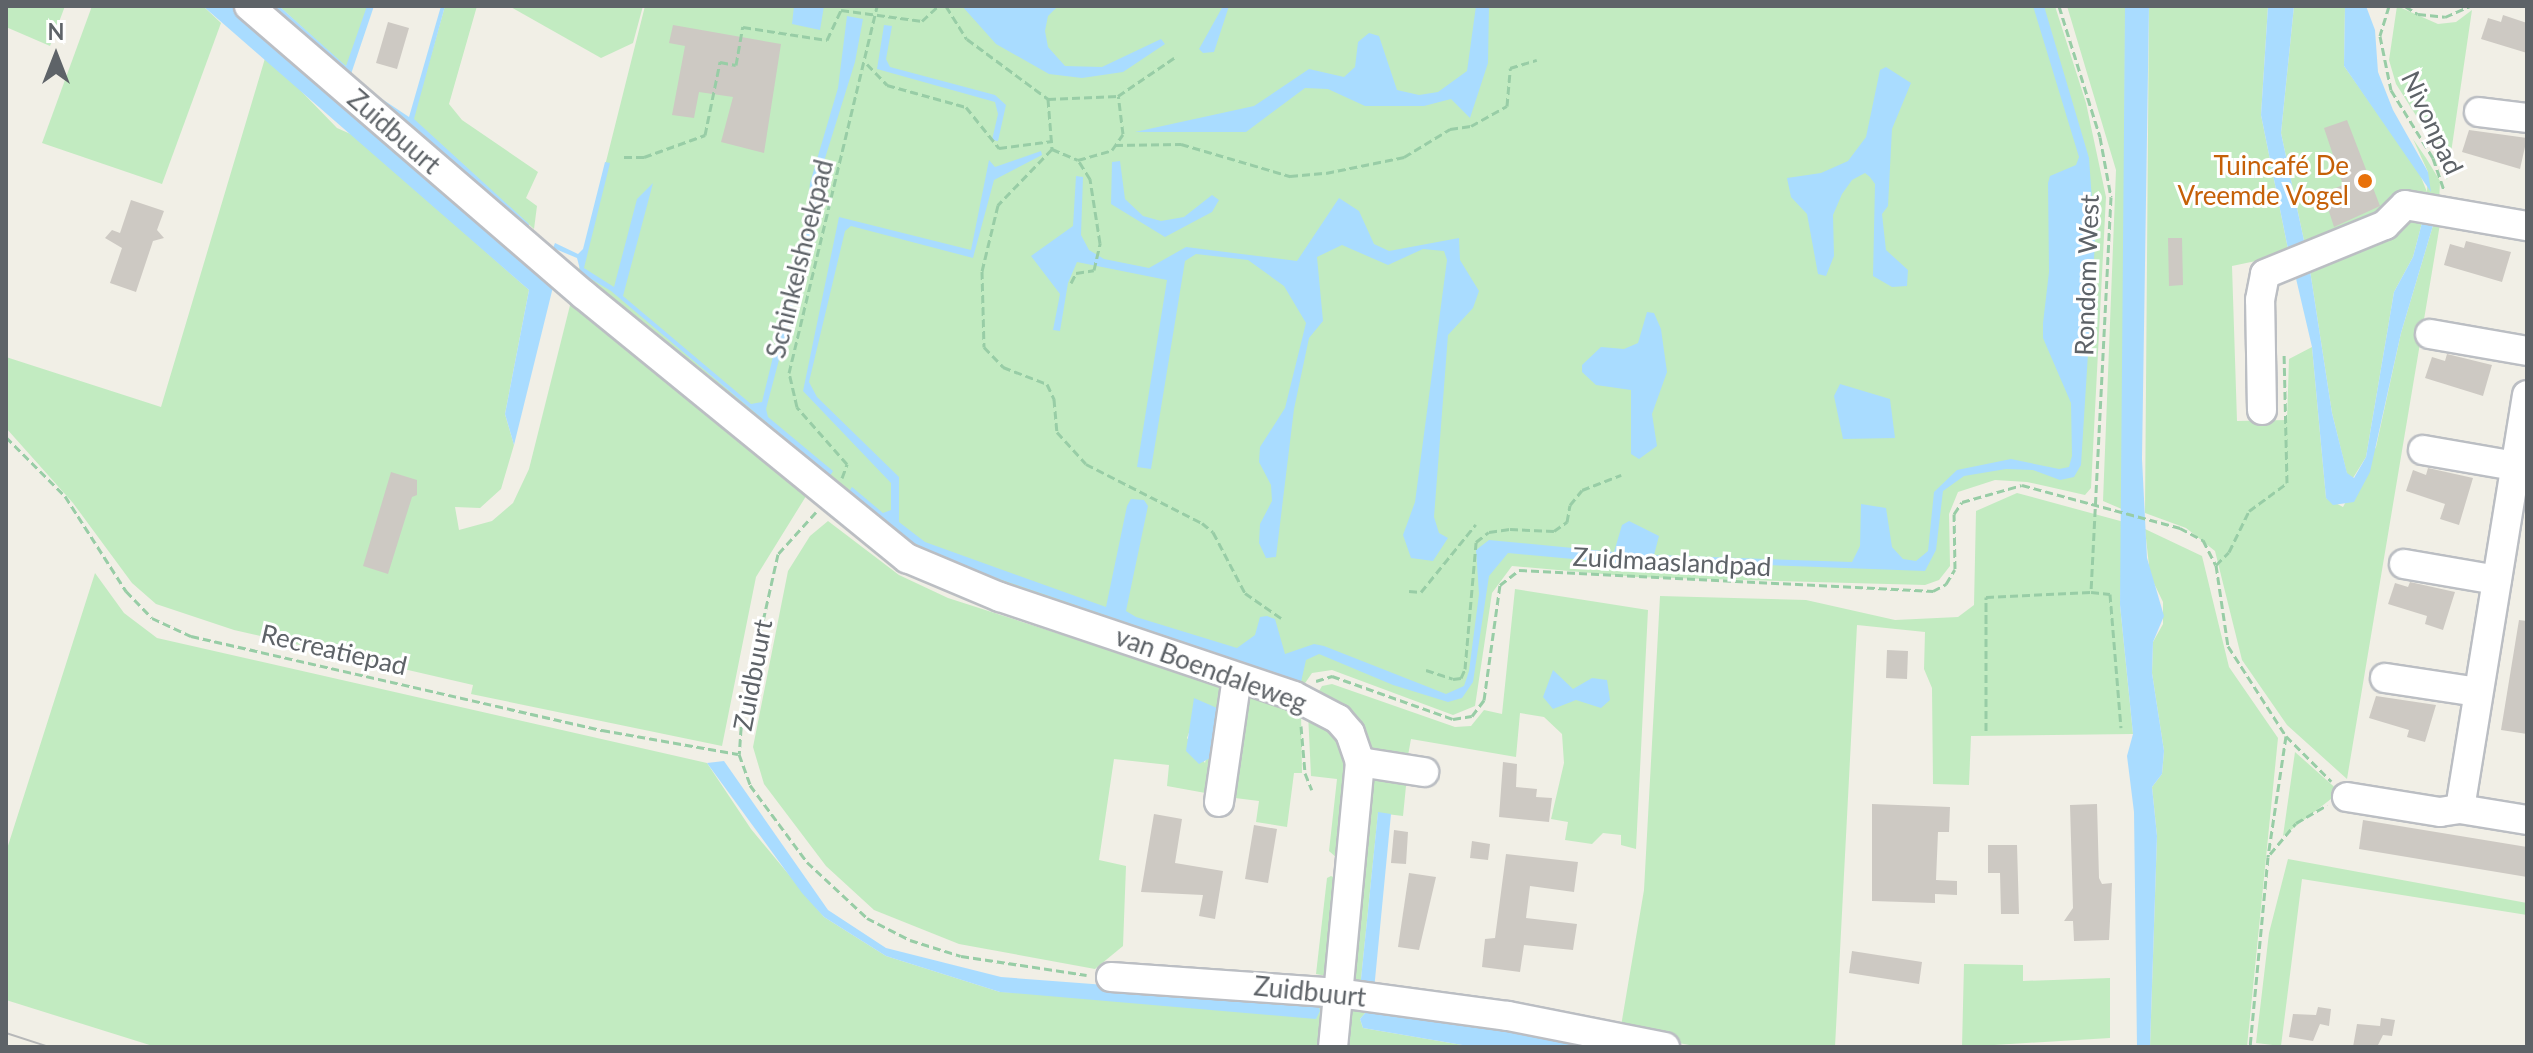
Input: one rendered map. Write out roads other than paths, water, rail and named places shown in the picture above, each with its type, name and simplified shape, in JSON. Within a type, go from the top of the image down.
[{"type":"street","name":"Zuidbuurt","points":[[249,6],[572,286],[829,498]]},
{"type":"street","points":[[2479,112],[2527,118]]},
{"type":"street","points":[[2262,410],[2261,343],[2265,274],[2282,264],[2385,225],[2405,205],[2527,226]]},
{"type":"street","points":[[2430,334],[2527,351]]},
{"type":"street","points":[[2460,809],[2527,395]]},
{"type":"street","points":[[2423,450],[2515,466]]},
{"type":"street","name":"van Boendaleweg","points":[[829,498],[907,558],[1000,597],[1306,702],[1338,719],[1350,733],[1360,762],[1333,1047]]},
{"type":"street","points":[[2404,564],[2497,580]]},
{"type":"street","points":[[1219,802],[1237,677]]},
{"type":"street","points":[[2385,678],[2478,692]]},
{"type":"street","points":[[1360,762],[1424,772]]},
{"type":"street","points":[[2347,797],[2440,812],[2460,809],[2527,820]]},
{"type":"street","name":"Zuidbuurt","points":[[1111,977],[1338,993],[1508,1016],[1665,1047]]},
{"type":"water","points":[[203,6],[238,6],[554,283],[514,445],[505,414],[529,290]]},
{"type":"water","points":[[270,6],[279,6],[346,66],[367,6],[374,6],[350,77]]},
{"type":"water","points":[[441,6],[445,6],[414,119],[529,224],[528,230],[364,93],[367,89],[409,117]]},
{"type":"water","points":[[794,6],[824,6],[820,30],[792,24]]},
{"type":"water","points":[[962,6],[1058,6],[1048,16],[1045,31],[1048,47],[1065,66],[1102,67],[1161,39],[1165,44],[1123,72],[1082,78],[1049,74],[996,44]]},
{"type":"water","points":[[1223,6],[1229,6],[1214,52],[1203,53],[1199,49]]},
{"type":"water","points":[[1476,6],[1489,6],[1488,63],[1470,118],[1451,99],[1424,106],[1365,106],[1328,89],[1305,88],[1246,132],[1135,132],[1254,106],[1309,69],[1344,77],[1355,67],[1358,42],[1369,33],[1379,36],[1397,90],[1419,95],[1438,92],[1467,71]]},
{"type":"water","points":[[2033,6],[2044,6],[2089,158],[2095,243],[2081,465],[2074,477],[2060,480],[2033,470],[2006,469],[1964,476],[1943,491],[1936,550],[1925,571],[1659,561],[1638,565],[1508,553],[1489,576],[1473,682],[1462,698],[1448,702],[1393,685],[1319,654],[1306,660],[1301,682],[970,569],[907,540],[848,493],[852,487],[883,513],[891,510],[891,483],[803,391],[839,217],[971,250],[989,160],[995,167],[1041,151],[1042,155],[994,180],[973,258],[851,226],[845,231],[809,382],[817,397],[899,477],[899,522],[925,542],[1106,607],[1127,506],[1131,499],[1144,500],[1148,506],[1126,611],[1136,617],[1237,648],[1255,635],[1260,617],[1267,616],[1275,619],[1285,654],[1314,644],[1324,646],[1446,694],[1464,686],[1469,671],[1479,594],[1476,550],[1489,540],[1614,552],[1622,525],[1629,521],[1659,536],[1654,555],[1852,562],[1860,546],[1861,504],[1886,508],[1892,547],[1903,559],[1916,561],[1928,551],[1934,492],[1957,470],[2011,459],[2059,469],[2069,467],[2072,456],[2071,403],[2043,338],[2043,323],[2049,272],[2048,183],[2050,176],[2076,165],[2079,157]]},
{"type":"water","points":[[2125,6],[2149,6],[2142,459],[2147,558],[2164,616],[2153,642],[2152,673],[2164,751],[2162,774],[2152,787],[2157,836],[2150,1047],[2137,1047],[2134,812],[2127,756],[2133,734],[2120,605]]},
{"type":"water","points":[[2268,6],[2294,6],[2281,133],[2306,250],[2289,254],[2261,115]]},
{"type":"water","points":[[2345,6],[2366,6],[2375,30],[2378,72],[2393,110],[2428,172],[2431,192],[2344,66]]},
{"type":"water","points":[[847,16],[863,19],[855,62],[817,184],[816,220],[766,409],[768,417],[833,471],[830,476],[611,291],[581,273],[577,258],[553,248],[555,243],[578,254],[583,249],[605,162],[610,163],[584,268],[614,287],[637,199],[653,183],[623,296],[751,404],[762,402],[807,217],[810,183],[838,88]]},
{"type":"water","points":[[884,25],[892,26],[886,59],[890,67],[995,95],[1006,105],[998,141],[992,140],[998,114],[995,102],[877,69]]},
{"type":"water","points":[[1886,67],[1911,83],[1892,129],[1888,206],[1882,214],[1886,250],[1908,270],[1907,286],[1892,287],[1873,276],[1875,184],[1870,177],[1865,173],[1852,180],[1842,194],[1833,215],[1834,256],[1826,276],[1818,274],[1807,214],[1791,197],[1787,178],[1821,173],[1848,161],[1866,137],[1880,70]]},
{"type":"water","points":[[1120,161],[1125,199],[1143,216],[1161,221],[1184,217],[1212,195],[1219,200],[1212,212],[1165,237],[1111,204],[1112,162]]},
{"type":"water","points":[[1076,176],[1083,177],[1081,235],[1089,250],[1104,259],[1149,268],[1186,247],[1297,261],[1339,198],[1359,211],[1374,244],[1389,251],[1459,238],[1460,260],[1479,291],[1473,308],[1448,335],[1434,517],[1439,533],[1448,538],[1433,561],[1411,558],[1403,535],[1415,502],[1447,260],[1444,251],[1423,249],[1388,265],[1342,245],[1317,257],[1323,321],[1309,338],[1294,409],[1276,557],[1266,558],[1259,543],[1260,524],[1272,501],[1271,485],[1259,462],[1260,447],[1285,408],[1306,323],[1284,286],[1248,260],[1196,254],[1185,261],[1151,469],[1137,467],[1167,280],[1077,262],[1068,283],[1060,331],[1053,330],[1060,294],[1031,256],[1073,226]]},
{"type":"water","points":[[2423,219],[2434,222],[2401,333],[2370,472],[2354,502],[2333,505],[2326,498],[2312,347],[2294,270],[2309,264],[2332,413],[2347,473],[2354,478],[2366,457],[2394,292],[2413,257]]},
{"type":"water","points":[[1647,312],[1654,313],[1661,329],[1667,372],[1652,414],[1657,446],[1639,459],[1631,454],[1631,390],[1596,385],[1582,372],[1582,365],[1601,347],[1624,349],[1638,343]]},
{"type":"water","points":[[1840,384],[1890,399],[1895,438],[1843,439],[1834,396]]},
{"type":"water","points":[[1553,670],[1573,689],[1592,678],[1607,680],[1610,700],[1601,708],[1576,700],[1553,709],[1543,697]]},
{"type":"water","points":[[1194,698],[1217,708],[1210,758],[1199,764],[1186,751]]},
{"type":"water","points":[[724,761],[828,910],[886,948],[1001,977],[1317,1001],[1320,1011],[1316,1019],[1000,992],[886,956],[824,917],[802,893],[707,763]]},
{"type":"water","points":[[1378,812],[1391,814],[1374,990],[1360,989]]},
{"type":"water","points":[[1366,1012],[1600,1047],[1474,1047],[1363,1028],[1360,1019]]},
{"type":"tram line","points":[[6,1033],[49,1047]]},
{"type":"place","name":"Tuincafé De Vreemde Vogel","points":[[2365,181]]}]
